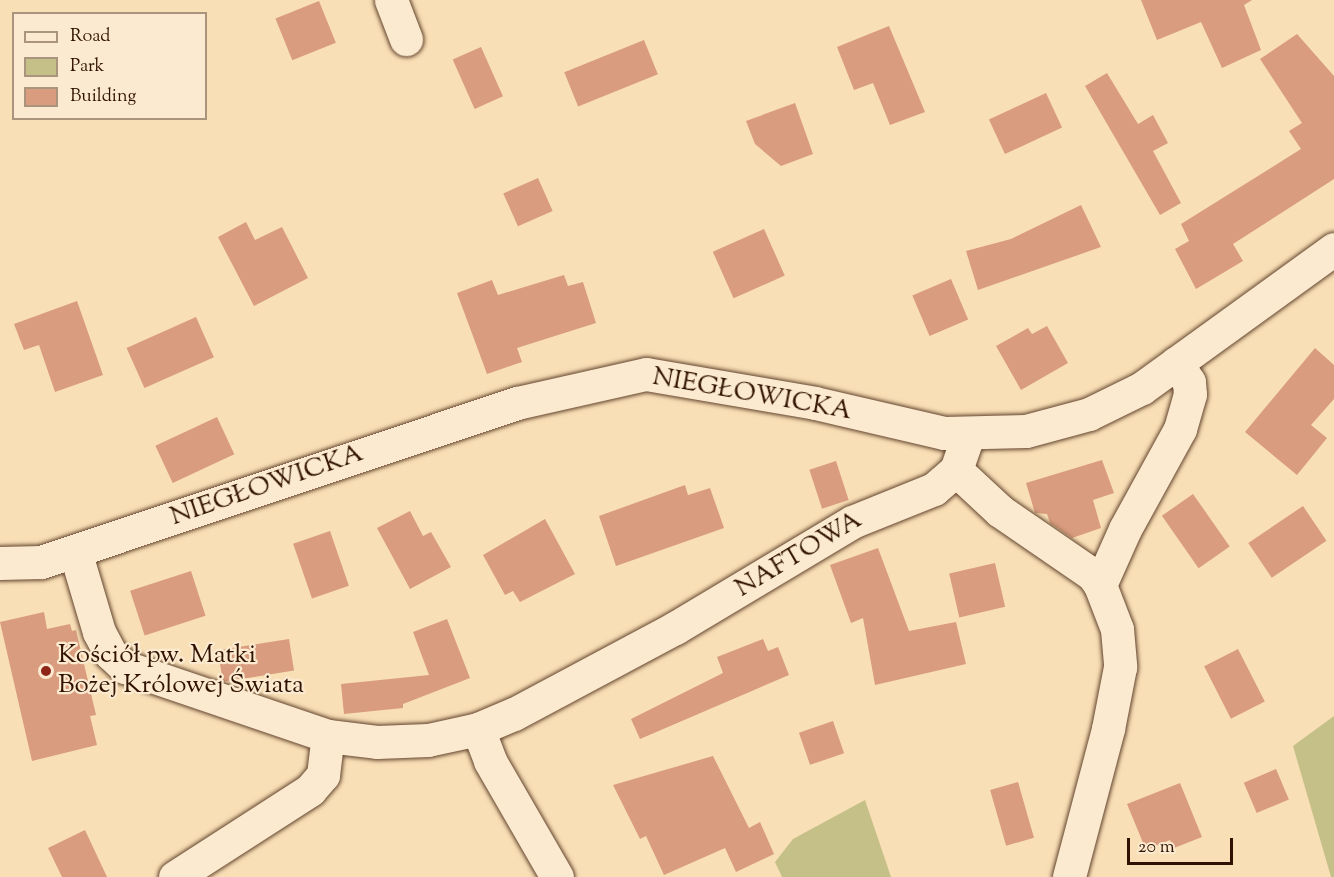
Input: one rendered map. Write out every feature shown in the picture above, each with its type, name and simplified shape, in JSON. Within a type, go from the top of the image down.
[{"type":"street","points":[[391,0],[406,39]]},
{"type":"street","name":"NIEGŁOWICKA","points":[[0,563],[41,562],[517,403],[646,374],[815,403],[944,433],[968,435],[1026,431],[1089,414],[1143,388],[1334,249]]},
{"type":"street","points":[[1100,585],[1125,529],[1180,429],[1190,394],[1189,382],[1176,363]]},
{"type":"street","points":[[968,435],[956,470],[1000,511],[1083,568],[1100,585],[1117,629],[1120,667],[1108,729],[1069,877]]},
{"type":"street","name":"NAFTOWA","points":[[75,551],[99,632],[110,653],[125,667],[328,736],[404,742],[478,729],[612,663],[852,522],[934,489],[956,470]]},
{"type":"street","points":[[478,729],[490,761],[557,877]]},
{"type":"street","points":[[175,877],[310,790],[323,775],[328,736]]},
{"type":"green space","points":[[1334,716],[1334,877],[1331,877],[1293,746]]},
{"type":"green space","points":[[865,800],[891,877],[782,877],[775,862],[793,839]]},
{"type":"building","points":[[1141,0],[1252,0],[1244,5],[1261,50],[1222,68],[1201,22],[1157,40]]},
{"type":"building","points":[[319,1],[336,43],[292,60],[275,19]]},
{"type":"building","points":[[889,26],[925,112],[890,125],[873,83],[854,90],[837,47]]},
{"type":"building","points":[[1297,34],[1334,76],[1334,179],[1233,244],[1243,261],[1196,289],[1175,249],[1189,241],[1181,224],[1301,149],[1289,131],[1302,123],[1260,59]]},
{"type":"building","points":[[644,40],[658,74],[578,107],[564,72]]},
{"type":"building","points":[[481,47],[503,96],[475,109],[453,60]]},
{"type":"building","points":[[1107,73],[1138,124],[1153,115],[1168,143],[1153,151],[1181,203],[1160,215],[1085,86]]},
{"type":"building","points":[[1046,93],[1062,127],[1005,154],[989,120]]},
{"type":"building","points":[[795,103],[813,154],[781,166],[755,144],[746,121]]},
{"type":"building","points":[[538,178],[553,211],[518,226],[503,193]]},
{"type":"building","points":[[1081,205],[1101,247],[978,290],[966,251],[1011,239]]},
{"type":"building","points":[[246,222],[255,240],[282,227],[308,278],[254,306],[218,237]]},
{"type":"building","points":[[764,229],[785,276],[734,298],[713,252]]},
{"type":"building","points":[[564,275],[568,286],[583,282],[596,323],[517,348],[522,362],[487,374],[457,293],[492,280],[498,295]]},
{"type":"building","points":[[951,279],[968,320],[930,336],[912,295]]},
{"type":"building","points":[[77,301],[103,375],[55,392],[39,345],[24,350],[14,324]]},
{"type":"building","points":[[196,317],[214,357],[144,388],[127,348]]},
{"type":"building","points":[[1047,326],[1068,363],[1021,390],[996,346],[1028,328],[1032,334]]},
{"type":"building","points":[[1315,348],[1334,365],[1334,399],[1311,425],[1327,438],[1297,475],[1245,432]]},
{"type":"building","points":[[217,417],[234,454],[173,483],[155,446]]},
{"type":"building","points":[[1102,460],[1114,493],[1093,500],[1101,528],[1072,538],[1050,523],[1047,514],[1035,513],[1026,483]]},
{"type":"building","points":[[836,461],[849,500],[822,509],[809,470]]},
{"type":"building","points":[[685,485],[688,495],[710,488],[724,528],[616,566],[599,516]]},
{"type":"building","points":[[1193,494],[1230,546],[1199,568],[1162,516]]},
{"type":"building","points":[[1303,506],[1326,541],[1272,578],[1248,543]]},
{"type":"building","points":[[410,511],[423,536],[431,532],[451,567],[410,589],[377,528]]},
{"type":"building","points":[[545,519],[575,574],[520,602],[513,591],[505,595],[483,555]]},
{"type":"building","points":[[330,531],[349,586],[312,599],[293,544]]},
{"type":"building","points":[[878,548],[909,631],[956,622],[966,664],[875,685],[863,618],[851,623],[830,565]]},
{"type":"building","points":[[995,563],[1005,607],[959,617],[949,574]]},
{"type":"building","points":[[191,571],[206,616],[145,635],[130,591]]},
{"type":"building","name":"Kościół pw. Matki Bożej Królowej Świata","points":[[44,612],[47,629],[70,624],[72,631],[76,630],[96,715],[90,716],[97,745],[32,761],[0,622]]},
{"type":"building","points":[[447,619],[470,678],[403,704],[403,708],[344,714],[341,684],[429,675],[413,632]]},
{"type":"building","points":[[289,639],[294,671],[223,682],[218,650]]},
{"type":"building","points":[[763,639],[768,651],[778,647],[789,675],[640,739],[631,719],[723,673],[717,657]]},
{"type":"building","points":[[1238,649],[1265,702],[1231,719],[1204,666]]},
{"type":"building","points":[[833,721],[844,753],[810,765],[799,733]]},
{"type":"building","points":[[713,756],[749,828],[760,822],[774,854],[736,872],[725,848],[664,875],[646,836],[640,839],[613,785]]},
{"type":"building","points":[[1276,769],[1289,799],[1257,813],[1244,783]]},
{"type":"building","points":[[1018,782],[1034,838],[1006,846],[990,790]]},
{"type":"building","points":[[1180,783],[1202,837],[1174,848],[1170,840],[1146,850],[1127,804]]},
{"type":"building","points":[[85,830],[107,877],[62,877],[48,848]]},
{"type":"place","name":"Kościół pw. Matki Bożej Królowej Świata","points":[[46,671]]}]
